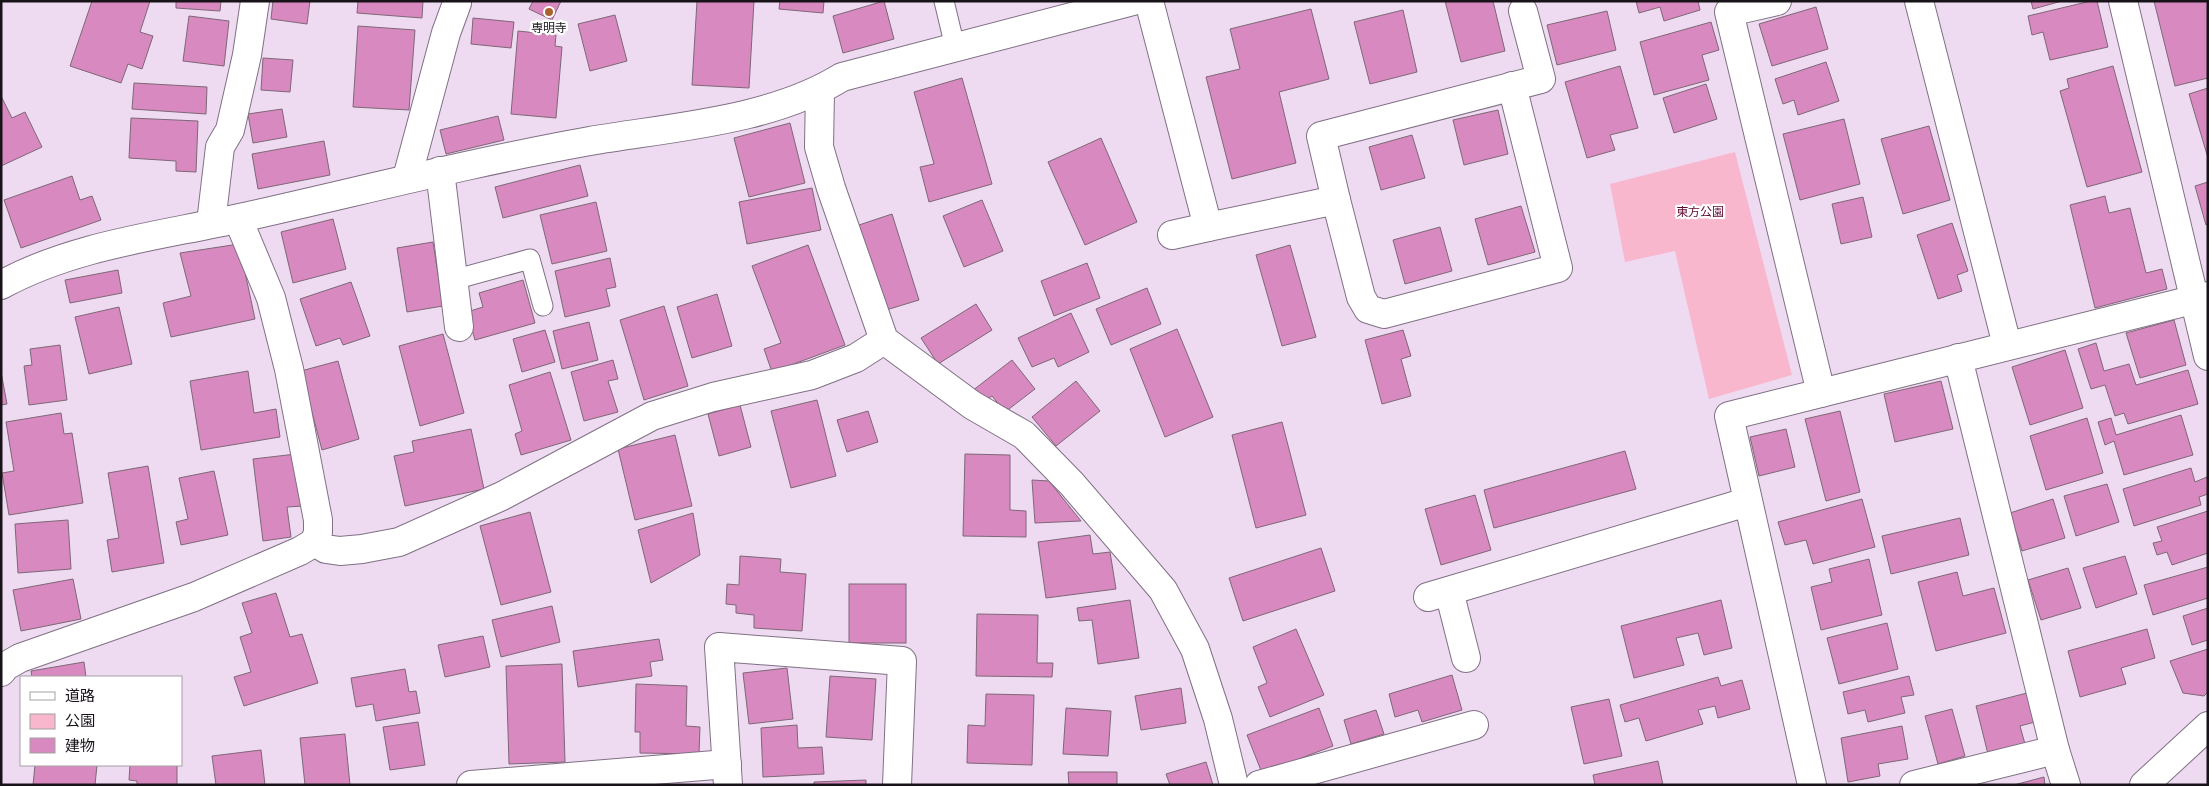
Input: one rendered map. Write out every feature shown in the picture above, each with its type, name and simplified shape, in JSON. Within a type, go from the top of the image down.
[{"type":"street","points":[[1,285],[25,272],[97,248],[211,223],[238,219],[440,171],[587,142],[766,111],[820,90],[842,77],[1133,1]]},
{"type":"street","points":[[1149,1],[1208,227]]},
{"type":"street","points":[[1777,1],[1728,7],[1821,393]]},
{"type":"street","points":[[1919,1],[2007,345]]},
{"type":"street","points":[[2123,1],[2201,298],[2208,356]]},
{"type":"street","points":[[211,223],[220,147],[230,130],[247,55],[256,2]]},
{"type":"street","points":[[407,178],[446,33],[457,2]]},
{"type":"street","points":[[1512,86],[1558,268],[1384,314],[1368,309],[1361,297],[1321,136],[1512,86],[1541,79],[1523,11]]},
{"type":"street","points":[[820,90],[819,147],[831,188],[884,340],[972,405],[1024,435],[1072,484],[1163,590],[1195,649],[1218,719],[1234,785]]},
{"type":"street","points":[[440,171],[459,327]]},
{"type":"street","points":[[1172,235],[1336,200]]},
{"type":"street","points":[[1,672],[6,666],[20,658],[194,597],[300,551],[315,542],[318,532],[318,520],[289,369],[271,298],[238,219]]},
{"type":"street","points":[[1812,785],[1729,416],[2201,298]]},
{"type":"street","points":[[315,542],[326,549],[340,551],[362,550],[399,542],[502,496],[652,416],[713,398],[812,376],[856,358],[884,340]]},
{"type":"street","points":[[1958,358],[2055,750],[2066,785]]},
{"type":"street","points":[[1466,658],[1438,594],[1747,502]]},
{"type":"street","points":[[471,785],[728,774],[719,648],[902,661],[897,785]]},
{"type":"street","points":[[1259,785],[1474,725]]},
{"type":"street","points":[[2144,785],[2208,726]]},
{"type":"street","points":[[1914,785],[2055,750]]},
{"type":"lane","points":[[944,1],[955,47]]},
{"type":"lane","points":[[453,280],[530,259],[544,306]]},
{"type":"green space","name":"東方公園","points":[[1735,152],[1792,375],[1709,399],[1675,251],[1625,262],[1610,184]]},
{"type":"building","points":[[92,1],[150,1],[140,32],[153,36],[142,69],[128,64],[121,83],[70,66]]},
{"type":"building","points":[[176,1],[221,1],[220,11],[176,8]]},
{"type":"building","points":[[273,1],[310,1],[307,24],[271,19]]},
{"type":"building","points":[[358,1],[423,1],[422,18],[357,13]]},
{"type":"building","points":[[533,1],[561,1],[552,20],[529,9]]},
{"type":"building","points":[[697,1],[754,1],[749,88],[692,85]]},
{"type":"building","points":[[780,1],[824,1],[823,13],[779,9]]},
{"type":"building","points":[[884,1],[894,39],[843,53],[833,16]]},
{"type":"building","points":[[1445,1],[1493,1],[1505,51],[1461,62]]},
{"type":"building","points":[[1636,1],[1698,1],[1700,10],[1664,21],[1660,7],[1639,13]]},
{"type":"building","points":[[2031,1],[2062,1],[2033,9]]},
{"type":"building","points":[[2097,1],[2108,47],[2050,60],[2043,32],[2032,35],[2028,16]]},
{"type":"building","points":[[2154,1],[2208,1],[2208,78],[2175,86]]},
{"type":"building","points":[[1816,7],[1828,49],[1772,66],[1759,24]]},
{"type":"building","points":[[1311,9],[1329,79],[1279,92],[1296,163],[1232,179],[1206,77],[1240,69],[1230,29]]},
{"type":"building","points":[[1403,10],[1417,72],[1370,84],[1354,22]]},
{"type":"building","points":[[1607,11],[1616,50],[1557,65],[1547,25]]},
{"type":"building","points":[[615,15],[627,61],[590,71],[578,24]]},
{"type":"building","points":[[189,16],[229,21],[224,66],[183,61]]},
{"type":"building","points":[[473,18],[514,22],[511,48],[471,44]]},
{"type":"building","points":[[1711,22],[1719,50],[1702,55],[1709,80],[1654,95],[1640,42]]},
{"type":"building","points":[[358,26],[415,30],[409,110],[353,107]]},
{"type":"building","points":[[518,31],[556,35],[555,46],[562,47],[556,118],[511,114]]},
{"type":"building","points":[[263,58],[293,60],[290,92],[261,90]]},
{"type":"building","points":[[1826,62],[1839,101],[1798,115],[1794,100],[1783,104],[1775,79]]},
{"type":"building","points":[[1620,66],[1638,128],[1610,135],[1615,150],[1587,158],[1565,82]]},
{"type":"building","points":[[2113,66],[2142,172],[2087,187],[2060,91],[2069,88],[2067,79]]},
{"type":"building","points":[[962,78],[992,184],[929,202],[920,167],[934,164],[914,92]]},
{"type":"building","points":[[134,83],[207,87],[206,114],[132,109]]},
{"type":"building","points":[[1706,84],[1717,119],[1674,133],[1663,98]]},
{"type":"building","points":[[2208,88],[2208,158],[2189,94]]},
{"type":"building","points":[[1,96],[12,118],[25,112],[42,147],[1,166]]},
{"type":"building","points":[[282,109],[287,137],[253,143],[248,114]]},
{"type":"building","points":[[1498,110],[1508,154],[1464,165],[1453,120]]},
{"type":"building","points":[[498,116],[504,140],[446,154],[440,130]]},
{"type":"building","points":[[131,118],[198,121],[196,172],[176,171],[176,161],[129,158]]},
{"type":"building","points":[[1844,119],[1860,184],[1800,200],[1783,134]]},
{"type":"building","points":[[790,123],[805,183],[749,197],[734,138]]},
{"type":"building","points":[[1929,126],[1950,200],[1903,214],[1881,139]]},
{"type":"building","points":[[1412,135],[1425,178],[1381,190],[1369,147]]},
{"type":"building","points":[[1101,138],[1137,222],[1085,245],[1048,162]]},
{"type":"building","points":[[324,141],[330,175],[258,189],[252,154]]},
{"type":"building","points":[[580,165],[588,196],[503,218],[495,187]]},
{"type":"building","points":[[72,176],[80,200],[92,196],[101,220],[21,248],[4,200]]},
{"type":"building","points":[[2208,182],[2208,224],[2206,225],[2195,186]]},
{"type":"building","points":[[812,188],[821,230],[747,244],[739,202]]},
{"type":"building","points":[[2105,196],[2109,213],[2130,208],[2146,273],[2162,269],[2167,289],[2095,308],[2070,205]]},
{"type":"building","points":[[1863,197],[1872,237],[1841,244],[1832,204]]},
{"type":"building","points":[[982,200],[1003,251],[964,267],[943,216]]},
{"type":"building","points":[[596,202],[607,251],[552,264],[540,215]]},
{"type":"building","points":[[1521,206],[1535,252],[1488,265],[1475,219]]},
{"type":"building","points":[[892,214],[919,300],[886,310],[859,225]]},
{"type":"building","points":[[333,219],[346,269],[293,283],[281,232]]},
{"type":"building","points":[[1952,223],[1968,271],[1957,275],[1962,291],[1938,299],[1917,235]]},
{"type":"building","points":[[1440,227],[1452,271],[1405,284],[1393,240]]},
{"type":"building","points":[[433,242],[443,306],[407,312],[397,248]]},
{"type":"building","points":[[239,244],[255,319],[171,337],[163,303],[191,296],[180,253]]},
{"type":"building","points":[[808,245],[845,345],[772,372],[764,349],[781,343],[752,266]]},
{"type":"building","points":[[1290,245],[1316,337],[1282,346],[1256,255]]},
{"type":"building","points":[[610,258],[616,287],[606,289],[610,306],[565,317],[555,271]]},
{"type":"building","points":[[1087,263],[1100,298],[1054,316],[1041,281]]},
{"type":"building","points":[[118,270],[122,293],[70,303],[65,280]]},
{"type":"building","points":[[523,280],[535,323],[475,340],[467,312],[483,307],[479,293]]},
{"type":"building","points":[[351,282],[370,336],[343,345],[340,338],[316,346],[300,299]]},
{"type":"building","points":[[1147,288],[1161,324],[1111,345],[1096,309]]},
{"type":"building","points":[[717,294],[732,346],[692,358],[677,307]]},
{"type":"building","points":[[976,304],[992,330],[938,364],[921,338]]},
{"type":"building","points":[[664,306],[688,386],[644,400],[620,320]]},
{"type":"building","points":[[119,307],[132,364],[89,374],[75,317]]},
{"type":"building","points":[[1071,313],[1089,352],[1058,367],[1054,358],[1032,367],[1018,338]]},
{"type":"building","points":[[2174,320],[2186,365],[2140,378],[2126,333]]},
{"type":"building","points":[[589,322],[598,360],[562,369],[553,331]]},
{"type":"building","points":[[1177,329],[1213,417],[1165,437],[1130,349]]},
{"type":"building","points":[[545,330],[555,362],[522,372],[513,339]]},
{"type":"building","points":[[1403,330],[1411,356],[1401,359],[1411,396],[1382,404],[1365,340]]},
{"type":"building","points":[[443,334],[464,413],[420,426],[399,346]]},
{"type":"building","points":[[2096,343],[2104,371],[2129,364],[2136,385],[2188,370],[2198,404],[2128,424],[2124,413],[2115,416],[2105,385],[2091,389],[2078,349]]},
{"type":"building","points":[[60,345],[67,400],[29,405],[24,366],[32,365],[30,349]]},
{"type":"building","points":[[2065,350],[2083,408],[2030,425],[2012,367]]},
{"type":"building","points":[[613,360],[618,379],[608,381],[618,412],[584,421],[571,372]]},
{"type":"building","points":[[1012,360],[1035,389],[1005,412],[992,396],[982,403],[972,391]]},
{"type":"building","points":[[338,361],[359,439],[322,450],[301,371]]},
{"type":"building","points":[[248,371],[254,413],[276,409],[280,437],[201,450],[190,381]]},
{"type":"building","points":[[1,372],[7,404],[1,405]]},
{"type":"building","points":[[550,372],[571,440],[521,455],[515,434],[522,431],[509,385]]},
{"type":"building","points":[[1076,381],[1100,411],[1056,446],[1032,417]]},
{"type":"building","points":[[1941,381],[1953,429],[1895,442],[1884,394]]},
{"type":"building","points":[[817,400],[836,476],[791,488],[771,411]]},
{"type":"building","points":[[740,405],[751,447],[719,456],[708,414]]},
{"type":"building","points":[[868,411],[878,442],[847,452],[837,420]]},
{"type":"building","points":[[1840,411],[1860,492],[1826,501],[1805,419]]},
{"type":"building","points":[[61,413],[64,434],[72,433],[83,503],[9,515],[2,473],[14,471],[6,422]]},
{"type":"building","points":[[2181,415],[2193,455],[2124,475],[2114,441],[2105,445],[2098,422],[2111,418],[2116,435]]},
{"type":"building","points":[[2087,418],[2103,473],[2046,490],[2030,436]]},
{"type":"building","points":[[1282,422],[1306,515],[1256,528],[1232,435]]},
{"type":"building","points":[[471,429],[484,489],[405,506],[394,456],[414,452],[412,441]]},
{"type":"building","points":[[1786,429],[1795,467],[1759,476],[1750,437]]},
{"type":"building","points":[[675,435],[692,506],[635,520],[618,449]]},
{"type":"building","points":[[1625,451],[1636,489],[1494,528],[1484,490]]},
{"type":"building","points":[[296,454],[303,506],[287,507],[291,537],[263,541],[253,459]]},
{"type":"building","points":[[965,454],[1010,455],[1010,510],[1026,511],[1026,537],[963,536]]},
{"type":"building","points":[[148,466],[164,563],[112,572],[107,540],[119,538],[108,473]]},
{"type":"building","points":[[2191,468],[2195,482],[2207,477],[2208,480],[2208,494],[2199,497],[2201,505],[2134,526],[2123,489]]},
{"type":"building","points":[[214,471],[228,535],[181,545],[176,522],[188,519],[179,478]]},
{"type":"building","points":[[1032,480],[1049,481],[1081,521],[1035,523]]},
{"type":"building","points":[[2107,484],[2119,522],[2076,536],[2064,496]]},
{"type":"building","points":[[1475,495],[1491,550],[1441,565],[1425,509]]},
{"type":"building","points":[[1862,499],[1875,547],[1813,564],[1806,540],[1785,545],[1778,522]]},
{"type":"building","points":[[2053,499],[2065,538],[2022,551],[2010,513]]},
{"type":"building","points":[[2208,511],[2208,553],[2172,565],[2167,552],[2157,555],[2153,543],[2162,541],[2157,527]]},
{"type":"building","points":[[530,512],[551,592],[501,605],[480,526]]},
{"type":"building","points":[[693,513],[700,555],[651,583],[638,530]]},
{"type":"building","points":[[1960,518],[1969,555],[1891,574],[1882,536]]},
{"type":"building","points":[[68,520],[71,569],[18,573],[15,524]]},
{"type":"building","points":[[1090,535],[1093,554],[1110,552],[1116,589],[1046,598],[1038,542]]},
{"type":"building","points":[[1321,548],[1335,591],[1243,621],[1229,578]]},
{"type":"building","points":[[740,556],[781,559],[780,572],[806,574],[802,631],[754,628],[754,615],[736,613],[736,605],[726,604],[727,584],[739,585]]},
{"type":"building","points":[[2125,556],[2137,594],[2096,608],[2083,568]]},
{"type":"building","points":[[1869,559],[1882,615],[1821,630],[1811,587],[1832,582],[1829,569]]},
{"type":"building","points":[[2208,567],[2208,598],[2153,615],[2144,585]]},
{"type":"building","points":[[2068,568],[2081,608],[2041,620],[2028,580]]},
{"type":"building","points":[[1957,572],[1963,596],[1994,588],[2006,633],[1936,651],[1918,582]]},
{"type":"building","points":[[73,579],[81,619],[21,631],[13,590]]},
{"type":"building","points":[[849,584],[906,584],[906,643],[849,643]]},
{"type":"building","points":[[276,593],[290,637],[302,634],[318,683],[244,706],[234,677],[251,672],[240,637],[252,633],[242,603]]},
{"type":"building","points":[[1130,600],[1139,658],[1098,664],[1092,620],[1079,621],[1077,608]]},
{"type":"building","points":[[1721,600],[1732,648],[1704,655],[1698,633],[1676,638],[1684,665],[1634,678],[1621,626]]},
{"type":"building","points":[[552,606],[560,642],[501,657],[492,620]]},
{"type":"building","points":[[2208,608],[2208,640],[2192,645],[2183,616]]},
{"type":"building","points":[[977,614],[1038,615],[1037,663],[1053,663],[1052,677],[976,676]]},
{"type":"building","points":[[1887,623],[1898,669],[1839,684],[1827,638]]},
{"type":"building","points":[[1296,629],[1324,695],[1270,717],[1258,687],[1267,683],[1253,647]]},
{"type":"building","points":[[2147,629],[2155,658],[2121,668],[2126,684],[2080,697],[2068,651]]},
{"type":"building","points":[[483,636],[490,667],[445,677],[438,645]]},
{"type":"building","points":[[659,639],[663,660],[650,662],[652,676],[578,687],[573,651]]},
{"type":"building","points":[[2208,649],[2208,692],[2204,696],[2183,693],[2170,661]]},
{"type":"building","points":[[84,662],[86,676],[32,676],[31,671]]},
{"type":"building","points":[[562,664],[565,762],[509,764],[506,666]]},
{"type":"building","points":[[787,668],[793,719],[749,724],[743,673]]},
{"type":"building","points":[[405,669],[409,692],[416,691],[420,713],[376,721],[373,704],[356,707],[351,678]]},
{"type":"building","points":[[1452,675],[1462,710],[1422,722],[1418,710],[1395,717],[1389,694]]},
{"type":"building","points":[[830,676],[876,679],[872,740],[826,737]]},
{"type":"building","points":[[1909,676],[1914,695],[1901,697],[1905,713],[1868,722],[1865,710],[1848,714],[1843,692]]},
{"type":"building","points":[[1718,677],[1721,686],[1742,680],[1750,709],[1718,718],[1715,706],[1698,710],[1703,724],[1646,741],[1639,718],[1625,722],[1620,705]]},
{"type":"building","points":[[636,684],[687,686],[686,726],[700,727],[699,754],[640,753],[640,732],[635,732]]},
{"type":"building","points":[[1181,688],[1186,723],[1141,730],[1135,696]]},
{"type":"building","points":[[2027,693],[2035,722],[2020,726],[2025,744],[1988,754],[1976,706]]},
{"type":"building","points":[[986,694],[1034,695],[1032,765],[967,763],[968,725],[985,726]]},
{"type":"building","points":[[1609,699],[1622,756],[1584,764],[1571,707]]},
{"type":"building","points":[[1066,708],[1111,711],[1108,756],[1063,754]]},
{"type":"building","points":[[1319,708],[1333,746],[1262,773],[1247,735]]},
{"type":"building","points":[[1952,709],[1965,756],[1938,764],[1925,716]]},
{"type":"building","points":[[1376,710],[1384,734],[1351,744],[1344,720]]},
{"type":"building","points":[[418,722],[425,765],[390,770],[383,727]]},
{"type":"building","points":[[797,725],[798,748],[822,747],[824,774],[763,777],[761,728]]},
{"type":"building","points":[[1902,726],[1908,759],[1878,764],[1880,776],[1848,782],[1841,738]]},
{"type":"building","points":[[345,734],[350,785],[305,785],[300,738]]},
{"type":"building","points":[[261,750],[265,785],[216,785],[212,756]]},
{"type":"building","points":[[1658,761],[1663,785],[1595,785],[1593,775]]},
{"type":"building","points":[[1206,762],[1213,785],[1170,785],[1166,774]]},
{"type":"building","points":[[35,766],[97,766],[95,785],[33,785]]},
{"type":"building","points":[[130,766],[177,766],[177,785],[137,785],[137,781],[129,780]]},
{"type":"building","points":[[1068,772],[1117,772],[1117,785],[1069,785]]},
{"type":"building","points":[[2044,777],[2045,785],[2014,785]]},
{"type":"building","points":[[866,780],[866,785],[814,785],[814,782]]},
{"type":"place","name":"専明寺","points":[[549,12]]}]
